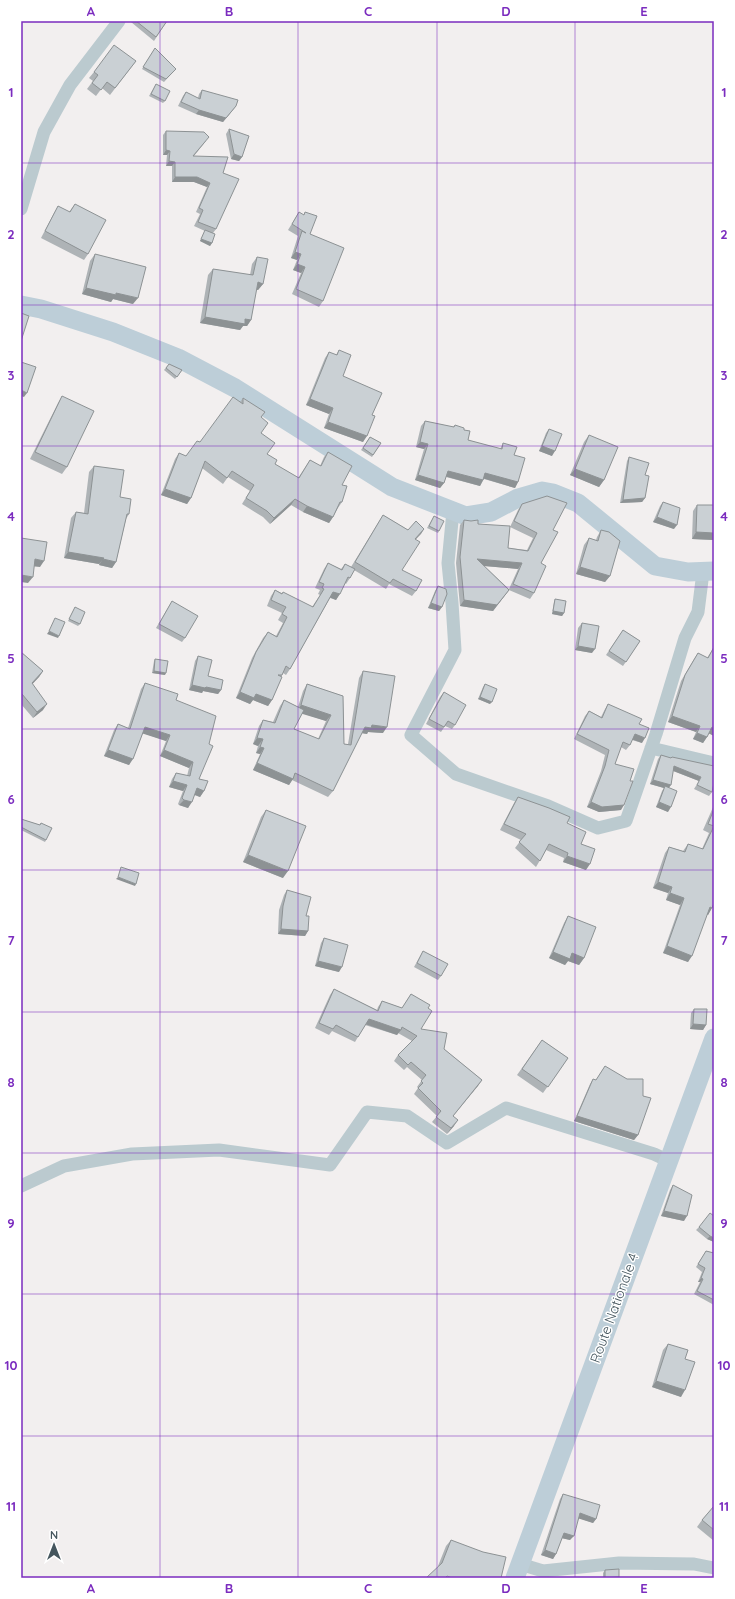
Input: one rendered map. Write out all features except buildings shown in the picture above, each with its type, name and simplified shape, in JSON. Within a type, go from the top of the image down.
[{"type":"main road","points":[[21,305],[113,332],[178,358],[235,388],[392,487],[453,511],[466,516],[491,512],[518,498],[542,492],[553,493],[578,503],[654,566],[688,572],[709,572]]},
{"type":"main road","name":"Route Nationale 4","points":[[518,1571],[714,1038]]},
{"type":"street","points":[[21,208],[44,132],[70,85],[119,21]]},
{"type":"street","points":[[453,511],[448,563],[452,603],[454,650],[411,735],[456,774],[548,806],[598,828],[626,821],[651,748],[684,638],[698,612],[709,572]]},
{"type":"street","points":[[651,748],[714,763]]},
{"type":"street","points":[[21,1186],[64,1166],[132,1154],[219,1150],[330,1165],[367,1112],[407,1116],[447,1143],[506,1108],[654,1154],[669,1161]]},
{"type":"street","points":[[518,1571],[543,1571],[619,1563],[694,1564],[714,1568]]}]
